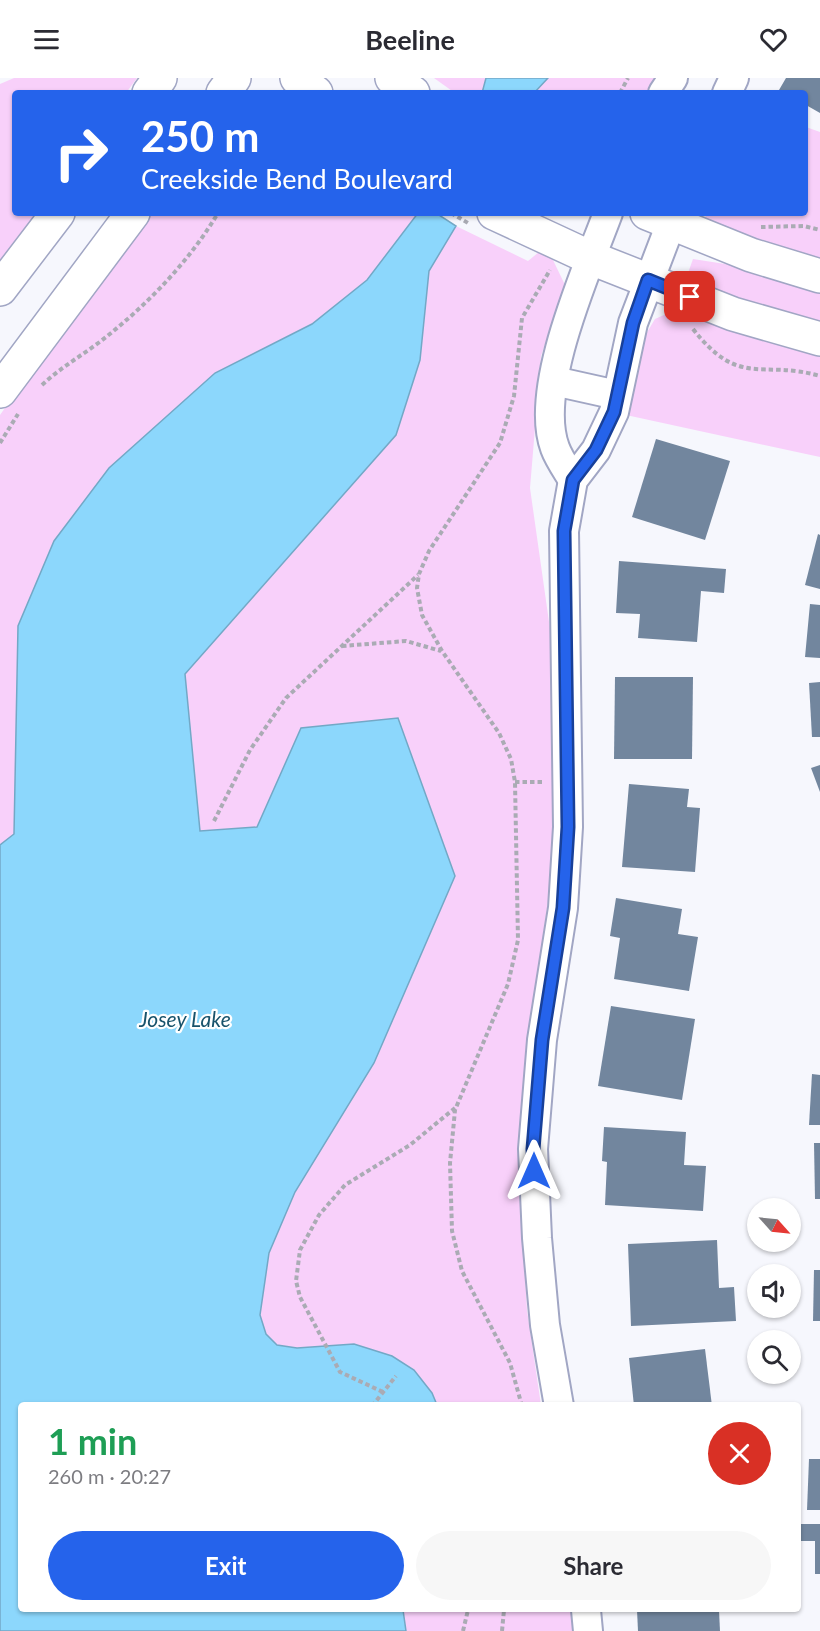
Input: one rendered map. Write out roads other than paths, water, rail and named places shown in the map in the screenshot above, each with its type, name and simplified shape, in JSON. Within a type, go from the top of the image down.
[{"type":"street","points":[[297,78],[312,90]]},
{"type":"street","points":[[392,78],[409,90]]},
{"type":"street","points":[[0,289],[56,216]]},
{"type":"street","points":[[11,400],[131,216]]},
{"type":"street","points":[[500,216],[591,258],[733,314],[820,339]]},
{"type":"street","points":[[573,480],[555,447],[550,411],[556,362],[607,216]]},
{"type":"street","points":[[558,1402],[546,1325],[538,1249],[533,1149],[542,1040],[564,896],[569,781],[564,531],[573,480],[596,450],[614,412],[633,323],[648,280],[664,216],[752,255],[820,276]]},
{"type":"street","points":[[554,381],[617,395]]},
{"type":"street","points":[[586,1612],[588,1631]]},
{"type":"water","points":[[486,78],[548,78],[537,90],[483,90]]},
{"type":"water","name":"Josey Lake","points":[[416,216],[441,216],[456,226],[429,271],[420,360],[396,435],[185,674],[200,831],[257,827],[301,728],[398,718],[455,876],[374,1063],[295,1192],[269,1253],[260,1315],[266,1334],[277,1345],[297,1348],[354,1344],[392,1356],[414,1370],[432,1393],[436,1402],[18,1402],[18,1612],[403,1612],[406,1631],[0,1631],[0,845],[14,834],[18,626],[54,541],[109,468],[215,373],[312,324],[367,280]]}]
